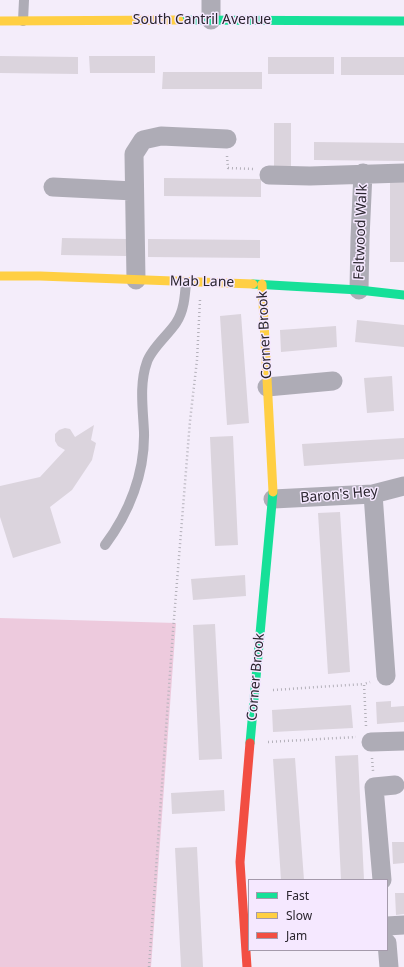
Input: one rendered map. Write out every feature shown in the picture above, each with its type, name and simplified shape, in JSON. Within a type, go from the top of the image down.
[{"type":"street","points":[[211,0],[212,20]]},
{"type":"street","name":"South Cantril Avenue","points":[[0,20],[404,21]]},
{"type":"street","points":[[136,280],[134,154],[143,140],[161,136],[227,138]]},
{"type":"street","name":"Feltwood Walk","points":[[359,290],[363,173]]},
{"type":"street","name":"Feltwood Walk","points":[[269,175],[310,176],[363,173],[404,173]]},
{"type":"street","points":[[53,187],[134,191]]},
{"type":"street","name":"Mab Lane","points":[[0,276],[40,276],[262,284],[359,290],[404,295]]},
{"type":"street","name":"Corner Brook","points":[[247,967],[240,862],[273,499],[262,284]]},
{"type":"street","name":"Corner Brook","points":[[267,387],[333,381]]},
{"type":"street","name":"Baron's Hey","points":[[273,499],[373,494],[404,486]]},
{"type":"street","points":[[373,494],[386,676]]},
{"type":"street","points":[[369,739],[404,741]]},
{"type":"street","points":[[382,879],[374,787],[395,784]]},
{"type":"street","points":[[388,926],[404,925]]},
{"type":"street","points":[[388,951],[389,967]]},
{"type":"lane","points":[[23,21],[24,0]]},
{"type":"lane","points":[[105,545],[116,531],[124,516],[136,486],[141,468],[144,434],[142,401],[144,373],[147,360],[177,323],[184,306],[186,282]]},
{"type":"path","points":[[227,138],[228,168],[252,168],[269,175]]},
{"type":"path","points":[[149,967],[173,631],[190,421],[197,360],[200,282]]},
{"type":"path","points":[[255,691],[364,684],[386,676]]},
{"type":"path","points":[[364,684],[374,787]]},
{"type":"path","points":[[250,743],[369,739]]},
{"type":"shaded area","points":[[0,618],[176,623],[151,967],[0,967]]},
{"type":"building","points":[[0,56],[78,57],[78,74],[0,73]]},
{"type":"building","points":[[89,56],[155,56],[155,73],[90,73]]},
{"type":"building","points":[[268,57],[334,57],[334,74],[268,74]]},
{"type":"building","points":[[341,57],[404,57],[404,75],[341,75]]},
{"type":"building","points":[[163,72],[262,72],[262,89],[162,89]]},
{"type":"building","points":[[274,123],[291,123],[291,171],[274,171]]},
{"type":"building","points":[[314,142],[404,143],[404,161],[314,160]]},
{"type":"building","points":[[164,178],[261,179],[261,197],[164,196]]},
{"type":"building","points":[[390,182],[404,182],[404,262],[390,262]]},
{"type":"building","points":[[62,238],[127,239],[126,256],[61,255]]},
{"type":"building","points":[[148,239],[260,240],[260,258],[148,257]]},
{"type":"building","points":[[241,314],[249,423],[227,425],[220,316]]},
{"type":"building","points":[[357,320],[404,325],[404,347],[355,342]]},
{"type":"building","points":[[336,326],[337,347],[281,352],[280,330]]},
{"type":"building","points":[[392,376],[394,411],[367,413],[364,378]]},
{"type":"building","points":[[94,425],[91,440],[96,443],[92,460],[72,490],[50,507],[61,543],[13,558],[0,517],[0,486],[40,477],[65,450],[58,446],[55,441],[55,434],[59,430],[65,428],[70,429],[75,437]]},
{"type":"building","points":[[233,436],[238,545],[215,546],[210,437]]},
{"type":"building","points":[[404,438],[404,459],[304,466],[302,444]]},
{"type":"building","points":[[340,512],[350,672],[328,674],[318,513]]},
{"type":"building","points":[[245,575],[246,596],[193,600],[191,579]]},
{"type":"building","points":[[215,624],[222,759],[199,760],[193,625]]},
{"type":"building","points":[[391,701],[391,707],[404,706],[404,722],[377,724],[376,702]]},
{"type":"building","points":[[351,705],[353,728],[273,732],[272,710]]},
{"type":"building","points":[[358,755],[364,879],[341,879],[335,756]]},
{"type":"building","points":[[295,758],[304,879],[281,879],[273,759]]},
{"type":"building","points":[[224,790],[225,811],[172,814],[171,793]]},
{"type":"building","points":[[392,842],[404,842],[404,863],[393,864]]},
{"type":"building","points":[[197,847],[203,967],[181,967],[175,848]]},
{"type":"building","points":[[395,893],[404,893],[404,914],[396,915]]},
{"type":"traffic: fast","points":[[179,20],[404,21]]},
{"type":"traffic: fast","points":[[253,284],[359,290],[404,295]]},
{"type":"traffic: fast","points":[[250,743],[273,492]]},
{"type":"traffic: slow","points":[[0,21],[179,20]]},
{"type":"traffic: slow","points":[[0,276],[40,276],[253,284]]},
{"type":"traffic: slow","points":[[262,284],[273,492]]},
{"type":"traffic: jam","points":[[247,967],[240,862],[250,743]]}]
